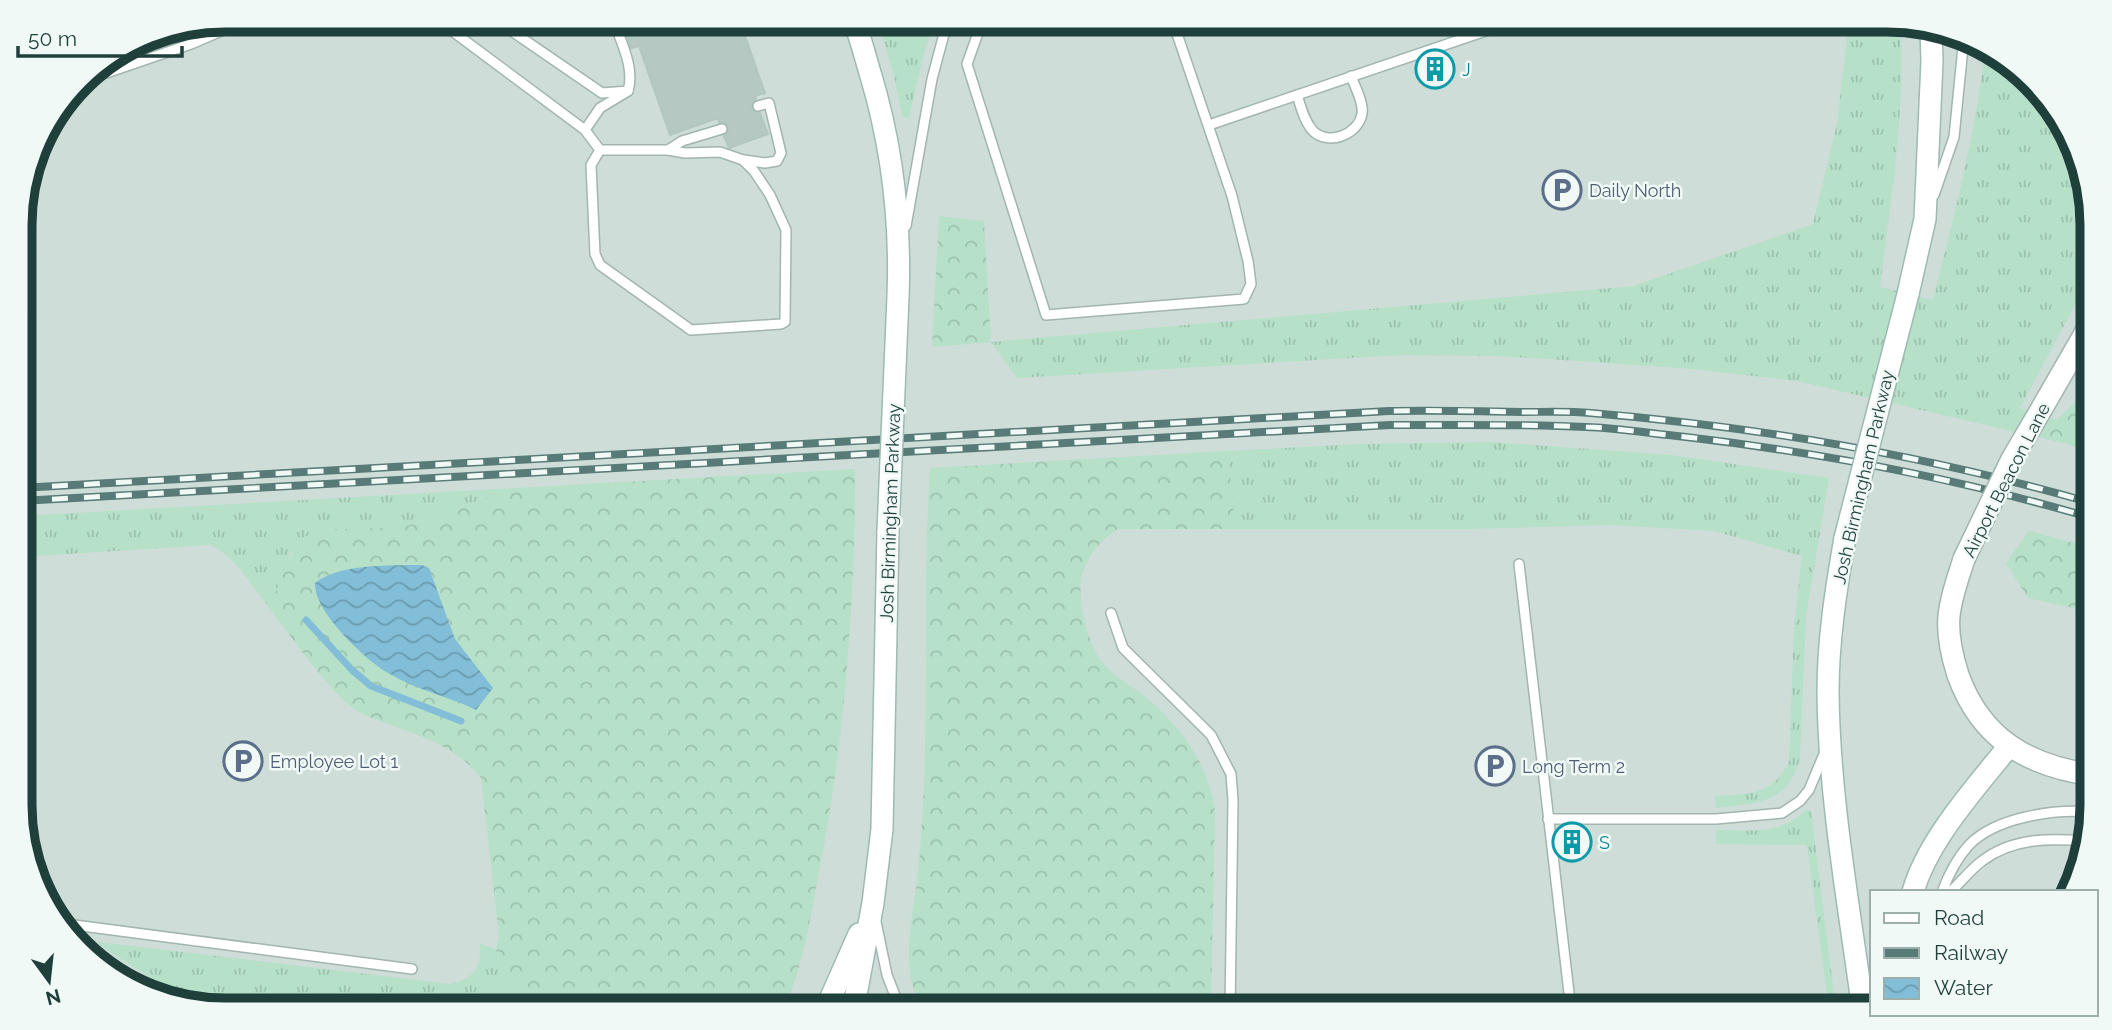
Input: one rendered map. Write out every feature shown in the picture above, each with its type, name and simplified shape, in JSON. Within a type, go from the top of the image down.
[{"type":"main road","name":"Josh Birmingham Parkway","points":[[855,998],[873,903],[882,828],[888,531],[900,263],[899,218],[891,153],[857,32]]},
{"type":"main road","name":"Josh Birmingham Parkway","points":[[1861,998],[1838,820],[1830,733],[1828,690],[1832,609],[1845,538],[1925,219],[1931,37]]},
{"type":"main road","name":"Airport Beacon Lane","points":[[2080,341],[2012,459],[1965,559],[1948,617],[1950,650],[1969,700],[1982,720],[2009,746],[2049,766],[2080,772]]},
{"type":"main road","points":[[1914,890],[1917,876],[1933,848],[1968,797],[2009,746]]},
{"type":"main road","points":[[831,998],[873,903]]},
{"type":"lane","points":[[103,74],[219,32]]},
{"type":"lane","points":[[453,32],[585,130],[600,150]]},
{"type":"lane","points":[[514,32],[602,93],[628,91]]},
{"type":"lane","points":[[585,130],[600,108],[628,91],[631,81],[628,61],[618,32]]},
{"type":"lane","points":[[900,263],[932,79],[945,32]]},
{"type":"lane","points":[[978,32],[967,64],[1046,315],[1244,299],[1251,284],[1233,197],[1177,32]]},
{"type":"lane","points":[[1209,125],[1480,32]]},
{"type":"lane","points":[[1924,36],[1932,61]]},
{"type":"lane","points":[[1925,219],[1954,137],[1963,47]]},
{"type":"lane","points":[[1297,95],[1307,123],[1316,134],[1328,138],[1341,136],[1352,131],[1362,115],[1362,106],[1351,76]]},
{"type":"lane","points":[[600,108],[602,93]]},
{"type":"lane","points":[[600,150],[720,152],[743,160],[772,163],[777,161],[781,153],[769,103],[758,106]]},
{"type":"lane","points":[[668,150],[682,141],[722,129]]},
{"type":"lane","points":[[600,150],[591,165],[597,260],[691,330],[785,322],[786,230],[771,195],[743,160]]},
{"type":"lane","points":[[1519,564],[1570,998]]},
{"type":"lane","points":[[1111,612],[1123,648],[1212,735],[1231,774],[1230,998]]},
{"type":"lane","points":[[1548,819],[1716,819],[1782,813],[1800,801],[1809,790],[1830,733]]},
{"type":"lane","points":[[1943,890],[1959,859],[1969,845],[1983,834],[2004,824],[2050,812],[2080,811]]},
{"type":"lane","points":[[1952,890],[1982,860],[2012,846],[2033,840],[2077,841]]},
{"type":"lane","points":[[873,903],[887,975],[896,998]]},
{"type":"lane","points":[[73,925],[412,969]]},
{"type":"shaded area","points":[[212,32],[1887,32],[1937,38],[1973,51],[2005,71],[2041,107],[2066,151],[2079,200],[2080,805],[2074,855],[2061,890],[1870,890],[1870,998],[212,998],[187,995],[139,979],[97,951],[64,913],[51,891],[42,867],[33,830],[32,212],[38,175],[46,151],[71,107],[107,71],[139,51],[163,42]]},
{"type":"green space","points":[[882,32],[931,32],[909,118],[902,115]]},
{"type":"green space","points":[[1848,32],[1900,33],[1899,122],[1880,287],[1933,300],[1970,143],[1984,57],[2024,88],[2055,128],[2074,175],[2079,200],[2080,296],[2020,408],[2057,420],[2046,439],[1797,381],[1692,369],[1500,356],[1400,355],[1017,378],[991,342],[1634,286],[1813,224],[1837,124]]},
{"type":"green space","points":[[939,216],[984,221],[991,342],[932,347]]},
{"type":"green space","points":[[2080,398],[2080,447],[2046,439],[2057,420]]},
{"type":"green space","points":[[1492,442],[1671,455],[1829,478],[1806,617],[1800,758],[1788,785],[1779,793],[1757,802],[1716,808],[1715,796],[1749,793],[1768,787],[1783,772],[1789,761],[1794,628],[1802,556],[1714,531],[1610,525],[1469,529],[1235,529],[1228,451],[1361,444]]},
{"type":"green space","points":[[1228,451],[1235,529],[1118,529],[1105,538],[1090,558],[1080,589],[1084,620],[1099,658],[1109,670],[1148,699],[1172,723],[1192,749],[1207,779],[1215,812],[1211,998],[916,996],[911,979],[909,943],[918,871],[925,770],[926,569],[930,468]]},
{"type":"green space","points":[[855,469],[847,671],[836,772],[813,906],[789,998],[509,996],[496,949],[499,936],[481,778],[449,750],[359,712],[348,704],[300,649],[270,609],[291,555],[305,537],[315,530],[404,527],[516,488]]},
{"type":"green space","points":[[516,488],[404,527],[362,530],[291,552],[270,609],[236,565],[210,545],[32,556],[32,515]]},
{"type":"green space","points":[[2029,531],[2080,545],[2080,609],[2028,598],[2006,563]]},
{"type":"green space","points":[[1806,809],[1811,811],[1834,998],[1827,998],[1807,845],[1716,844],[1716,830],[1764,830],[1787,824]]},
{"type":"green space","points":[[99,942],[450,984],[465,979],[475,971],[480,944],[496,949],[509,996],[513,998],[221,998],[196,995],[163,986],[98,944]]},
{"type":"water","points":[[422,565],[429,568],[455,639],[493,688],[476,710],[400,680],[380,668],[343,635],[317,594],[315,583],[335,573],[359,568]]},
{"type":"building","points":[[625,32],[744,32],[765,93],[755,96],[751,107],[760,113],[768,134],[729,148],[724,136],[729,131],[728,126],[724,122],[719,123],[718,118],[670,135],[639,46],[631,48]]},
{"type":"waterway","points":[[306,620],[352,670],[371,686],[461,721]]},
{"type":"railway","points":[[32,487],[1389,411],[1439,411],[1591,413],[1718,426],[1906,458],[2080,500]]},
{"type":"railway","points":[[32,500],[1390,425],[1513,425],[1611,429],[1840,459],[1942,479],[2080,515]]},
{"type":"place","name":"J","points":[[1435,69]]},
{"type":"place","name":"Daily North","points":[[1562,190]]},
{"type":"place","name":"Employee Lot 1","points":[[243,761]]},
{"type":"place","name":"Long Term 2","points":[[1495,766]]},
{"type":"place","name":"S","points":[[1572,842]]}]
